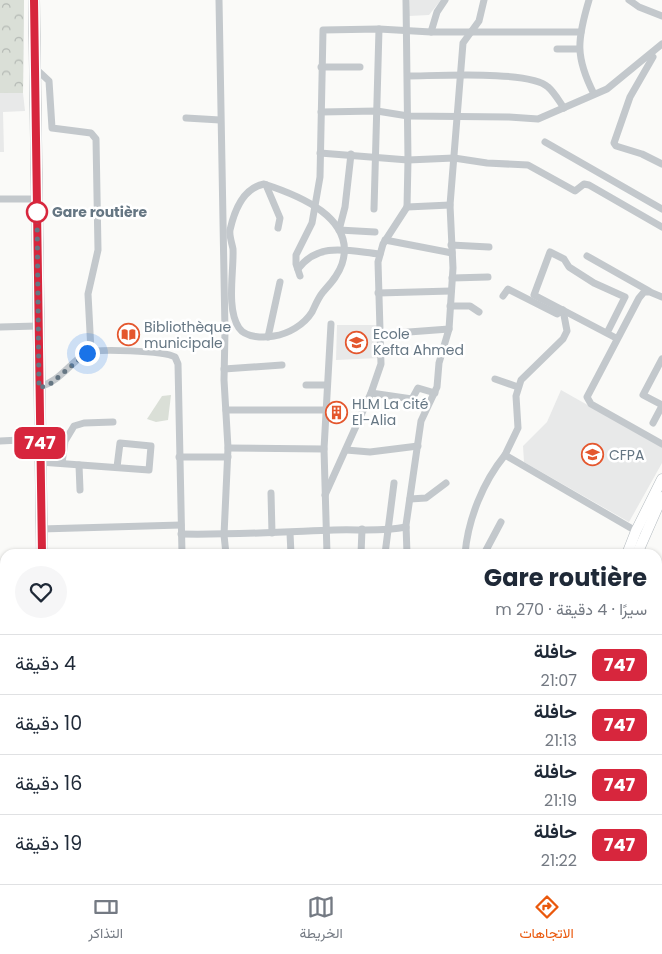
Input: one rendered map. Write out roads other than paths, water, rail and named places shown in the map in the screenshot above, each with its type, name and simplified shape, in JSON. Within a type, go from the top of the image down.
[{"type":"main road","points":[[34,0],[37,326],[42,549]]},
{"type":"main road","points":[[629,549],[662,480]]},
{"type":"main road","points":[[639,549],[662,497]]},
{"type":"street","points":[[219,0],[220,120],[226,331],[224,369],[228,448],[224,535],[225,549]]},
{"type":"street","points":[[325,495],[371,393],[381,364],[382,334],[378,293],[380,254],[385,240],[406,207],[408,76],[406,0]]},
{"type":"street","points":[[431,32],[434,19],[445,0]]},
{"type":"street","points":[[407,549],[406,527],[422,416],[435,393],[439,362],[448,329],[452,278],[450,205],[463,43],[473,31],[481,14],[484,0]]},
{"type":"street","points":[[589,0],[578,49],[583,72],[594,94]]},
{"type":"street","points":[[629,0],[639,8],[662,16]]},
{"type":"street","points":[[374,209],[377,158],[379,29]]},
{"type":"street","points":[[380,254],[328,249],[306,258],[299,273],[296,255],[312,223],[316,207],[320,153],[323,30],[407,29],[431,32],[581,32]]},
{"type":"street","points":[[321,112],[377,111],[408,116],[509,116],[538,119],[617,82],[651,56],[662,44]]},
{"type":"street","points":[[557,49],[578,49]]},
{"type":"street","points":[[651,56],[662,59]]},
{"type":"street","points":[[651,56],[630,96],[614,143],[616,146],[642,154],[662,164]]},
{"type":"street","points":[[321,67],[360,67]]},
{"type":"street","points":[[35,68],[49,81],[52,128],[91,133],[96,138],[98,250],[88,294],[91,351]]},
{"type":"street","points":[[408,76],[493,76],[534,80],[548,86],[564,108]]},
{"type":"street","points":[[186,118],[220,120]]},
{"type":"street","points":[[545,142],[662,209]]},
{"type":"street","points":[[320,153],[408,160],[454,158],[487,163],[528,165],[575,191],[586,184],[662,227]]},
{"type":"street","points":[[339,230],[345,207],[351,154]]},
{"type":"street","points":[[266,185],[280,218],[278,228]]},
{"type":"street","points":[[266,185],[316,207],[332,219],[339,230],[344,251],[342,265],[334,281],[322,293],[309,317],[292,330],[268,337],[246,334],[240,330],[236,321],[232,297],[233,254],[230,233],[241,201],[251,188],[266,185]]},
{"type":"street","points":[[0,199],[36,199]]},
{"type":"street","points":[[406,207],[450,205]]},
{"type":"street","points":[[339,230],[375,232]]},
{"type":"street","points":[[385,240],[452,249],[489,248]]},
{"type":"street","points":[[607,333],[625,297],[594,283],[569,267],[564,259],[550,252],[534,295],[616,338]]},
{"type":"street","points":[[224,255],[233,254]]},
{"type":"street","points":[[587,256],[650,292],[662,296]]},
{"type":"street","points":[[452,278],[488,277]]},
{"type":"street","points":[[268,337],[280,282]]},
{"type":"street","points":[[503,296],[508,289],[557,314],[563,310]]},
{"type":"street","points":[[378,293],[451,291]]},
{"type":"street","points":[[650,292],[644,292],[640,298],[587,393],[588,402],[662,444]]},
{"type":"street","points":[[450,306],[470,306],[478,312]]},
{"type":"street","points":[[466,549],[475,511],[486,483],[505,455],[518,428],[516,396],[518,387],[526,374],[563,338],[567,330],[563,310]]},
{"type":"street","points":[[327,549],[324,449],[331,324]]},
{"type":"street","points":[[0,327],[37,326]]},
{"type":"street","points":[[382,334],[448,329]]},
{"type":"street","points":[[39,388],[50,384],[91,351],[154,351],[175,357],[178,364],[182,549]]},
{"type":"street","points":[[653,422],[662,406],[643,395],[662,359]]},
{"type":"street","points":[[224,369],[282,365]]},
{"type":"street","points":[[495,379],[518,387]]},
{"type":"street","points":[[306,385],[327,386]]},
{"type":"street","points":[[371,393],[412,399],[418,388],[435,393]]},
{"type":"street","points":[[226,410],[326,410]]},
{"type":"street","points":[[62,463],[65,441],[74,426],[84,423],[113,422]]},
{"type":"street","points":[[0,440],[40,439]]},
{"type":"street","points":[[40,462],[79,464],[117,468],[149,470],[151,446],[120,443],[117,468]]},
{"type":"street","points":[[346,450],[370,452],[418,446]]},
{"type":"street","points":[[228,448],[324,449]]},
{"type":"street","points":[[505,455],[636,531]]},
{"type":"street","points":[[179,457],[228,457]]},
{"type":"street","points":[[79,464],[80,490]]},
{"type":"street","points":[[386,549],[390,530],[394,483]]},
{"type":"street","points":[[410,499],[426,498],[446,484]]},
{"type":"street","points":[[271,493],[272,533]]},
{"type":"street","points":[[486,549],[500,522]]},
{"type":"street","points":[[41,528],[181,525]]},
{"type":"street","points":[[181,534],[224,535],[362,529],[390,530],[406,527]]},
{"type":"street","points":[[361,549],[362,529]]},
{"type":"street","points":[[290,533],[291,549]]},
{"type":"place","name":"Gare routière","points":[[37,212]]},
{"type":"place","name":"Bibliothèque municipale","points":[[128,335]]},
{"type":"place","name":"Ecole Kefta Ahmed","points":[[357,342]]},
{"type":"place","name":"HLM La cité El-Alia","points":[[336,412]]},
{"type":"place","name":"CFPA","points":[[593,455]]}]
